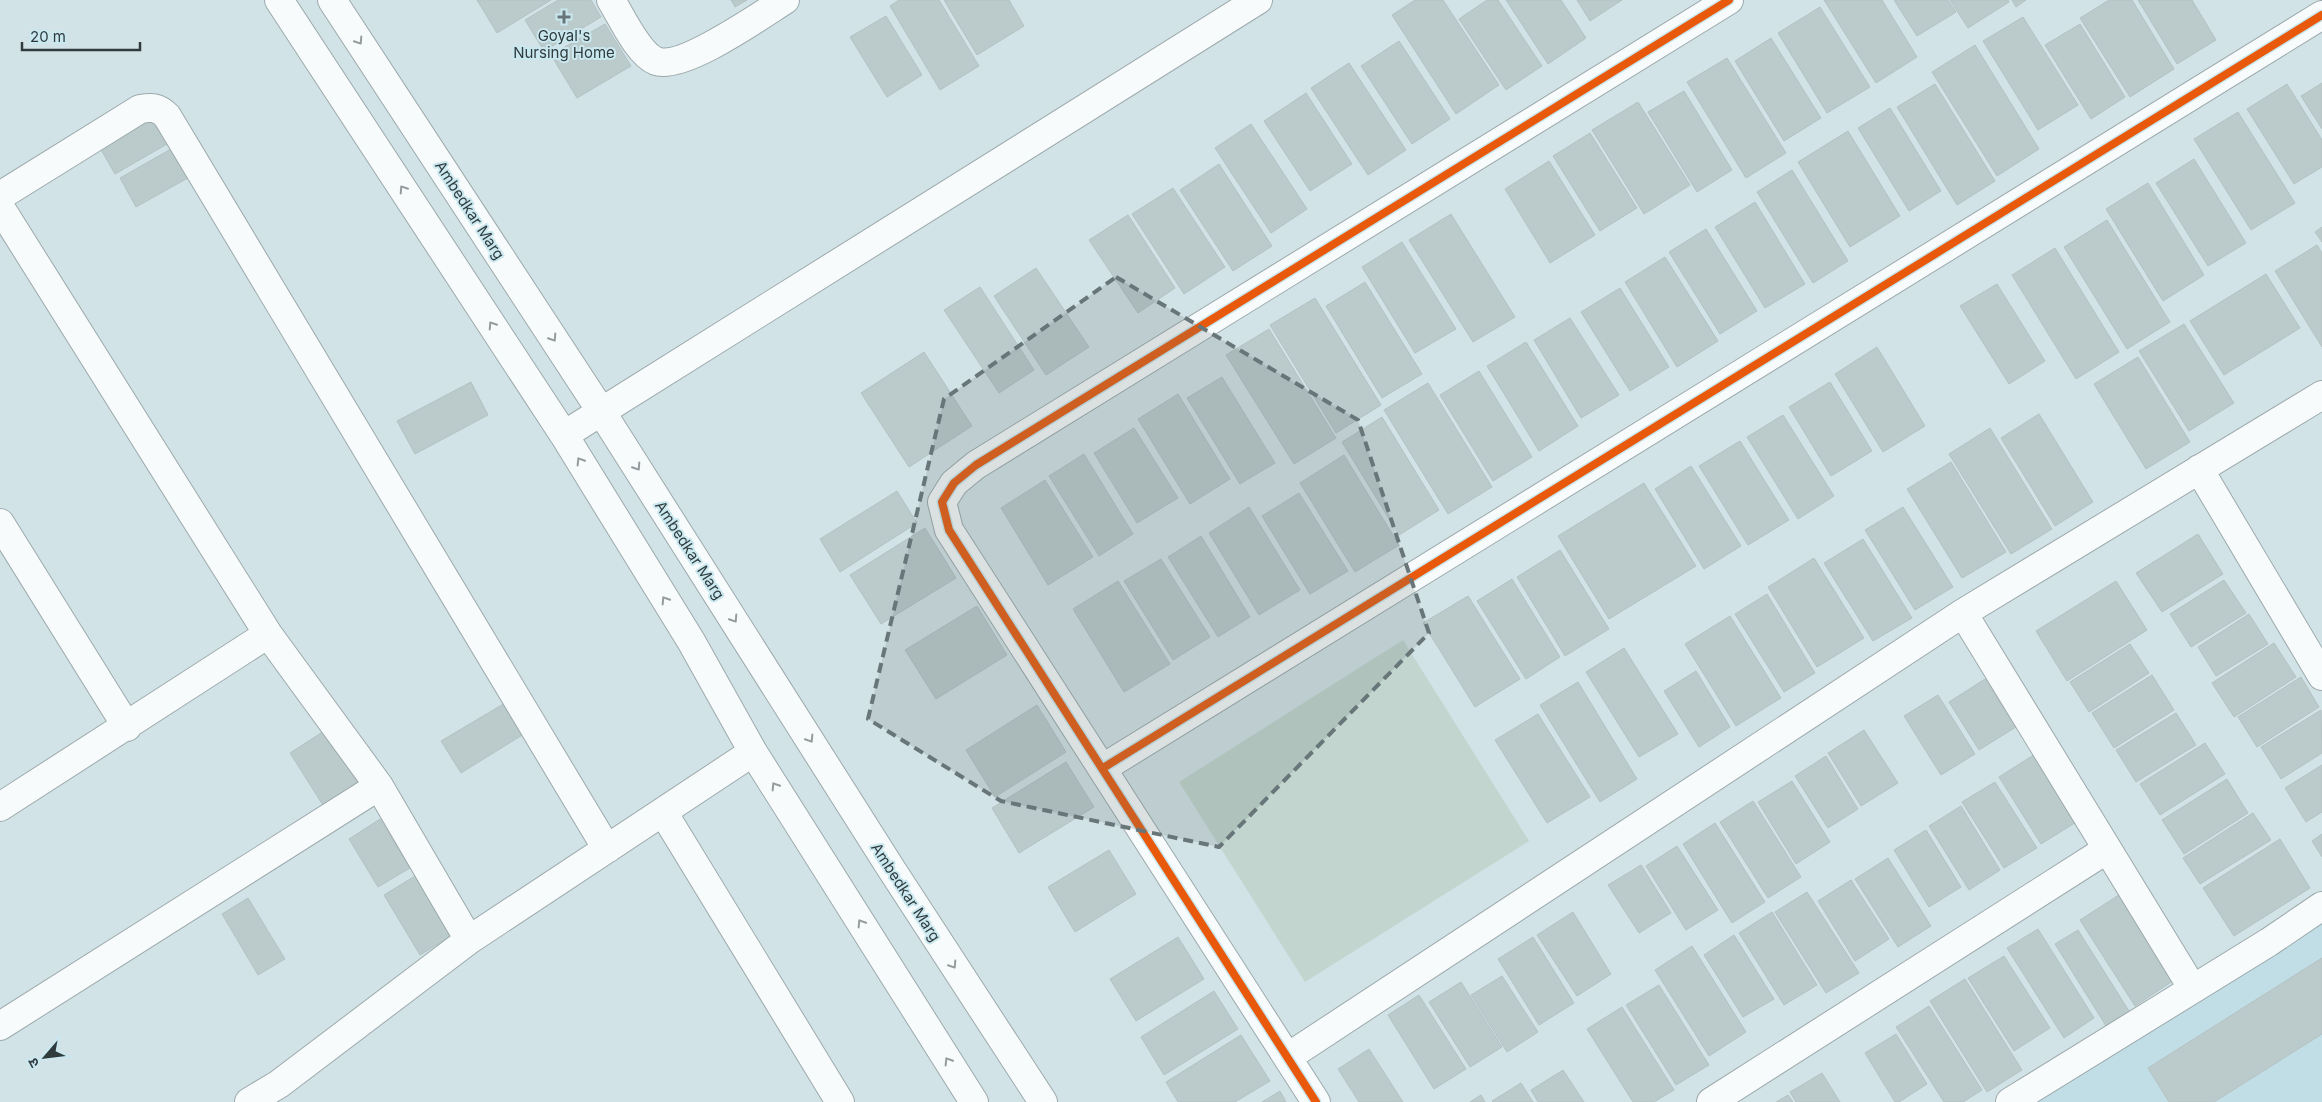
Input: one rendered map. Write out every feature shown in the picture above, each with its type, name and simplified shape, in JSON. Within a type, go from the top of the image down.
[{"type":"street","points":[[278,0],[564,435],[691,641],[753,752],[974,1102]]},
{"type":"street","name":"Ambedkar Marg","points":[[332,0],[601,411],[890,867],[1043,1102]]},
{"type":"street","points":[[611,0],[637,44],[655,61],[671,63],[697,53],[785,0]]},
{"type":"street","points":[[564,435],[1258,0]]},
{"type":"street","points":[[1316,1102],[949,530],[942,502],[954,483],[984,460],[1729,0]]},
{"type":"street","points":[[1103,768],[2322,15]]},
{"type":"street","points":[[0,196],[140,109],[152,107],[160,109],[167,116],[607,849]]},
{"type":"street","points":[[0,207],[268,634],[378,786],[469,940]]},
{"type":"street","points":[[1288,1057],[1963,612],[2322,395]]},
{"type":"street","points":[[2199,469],[2322,676]]},
{"type":"street","points":[[0,523],[126,726]]},
{"type":"street","points":[[1963,612],[2192,989]]},
{"type":"street","points":[[0,807],[268,634]]},
{"type":"street","points":[[248,1102],[271,1093],[469,940],[753,752]]},
{"type":"street","points":[[0,1026],[378,786]]},
{"type":"street","points":[[663,812],[840,1102]]},
{"type":"street","points":[[1711,1102],[2106,850]]},
{"type":"street","points":[[2010,1102],[2322,906]]},
{"type":"highlighted area","points":[[1116,277],[1358,420],[1429,633],[1219,847],[1001,801],[868,719],[944,399]]},
{"type":"shaded area","points":[[1403,640],[1529,841],[1305,982],[1179,782]]},
{"type":"shaded area","points":[[2322,905],[2322,1102],[2019,1102]]},
{"type":"building","points":[[477,0],[551,0],[497,33]]},
{"type":"building","points":[[558,0],[591,0],[601,17],[544,51],[525,20]]},
{"type":"building","points":[[731,0],[747,0],[735,7]]},
{"type":"building","points":[[899,0],[939,0],[979,66],[940,90],[890,6]]},
{"type":"building","points":[[944,0],[1009,0],[1024,26],[977,55]]},
{"type":"building","points":[[1415,0],[1443,0],[1499,85],[1456,114],[1392,15]]},
{"type":"building","points":[[1487,0],[1498,0],[1542,66],[1506,90],[1459,19]]},
{"type":"building","points":[[1506,0],[1561,0],[1586,38],[1548,64]]},
{"type":"building","points":[[1577,0],[1622,0],[1590,21]]},
{"type":"building","points":[[1824,0],[1882,0],[1917,57],[1876,83]]},
{"type":"building","points":[[1894,0],[1948,0],[1956,12],[1917,36]]},
{"type":"building","points":[[1950,0],[2008,0],[2009,2],[1968,28]]},
{"type":"building","points":[[2012,0],[2026,0],[2016,7]]},
{"type":"building","points":[[2109,0],[2132,0],[2174,69],[2130,97],[2080,18]]},
{"type":"building","points":[[2138,0],[2192,0],[2216,40],[2177,64]]},
{"type":"building","points":[[1820,7],[1870,87],[1827,113],[1778,33]]},
{"type":"building","points":[[886,16],[922,75],[887,97],[850,37]]},
{"type":"building","points":[[2023,17],[2078,105],[2038,130],[1983,41]]},
{"type":"building","points":[[605,24],[631,66],[577,98],[551,55]]},
{"type":"building","points":[[2080,24],[2125,97],[2091,119],[2045,45]]},
{"type":"building","points":[[1771,38],[1821,118],[1784,141],[1735,61]]},
{"type":"building","points":[[1399,41],[1450,119],[1412,144],[1361,66]]},
{"type":"building","points":[[1975,45],[2039,149],[1997,176],[1932,72]]},
{"type":"building","points":[[1727,58],[1786,153],[1746,178],[1687,82]]},
{"type":"building","points":[[1349,63],[1406,150],[1368,175],[1311,88]]},
{"type":"building","points":[[2322,83],[2322,129],[2301,96]]},
{"type":"building","points":[[1935,84],[1995,181],[1957,205],[1897,107]]},
{"type":"building","points":[[2287,84],[2322,140],[2322,167],[2294,184],[2247,109]]},
{"type":"building","points":[[1684,91],[1732,170],[1697,192],[1648,112]]},
{"type":"building","points":[[1306,93],[1352,164],[1310,191],[1264,121]]},
{"type":"building","points":[[1638,102],[1690,185],[1644,214],[1592,130]]},
{"type":"building","points":[[1890,108],[1941,191],[1909,211],[1858,128]]},
{"type":"building","points":[[151,111],[174,140],[115,174],[95,139]]},
{"type":"building","points":[[2238,112],[2295,203],[2251,230],[2194,139]]},
{"type":"building","points":[[1251,124],[1307,209],[1271,233],[1215,148]]},
{"type":"building","points":[[1848,131],[1900,216],[1850,247],[1798,162]]},
{"type":"building","points":[[1590,133],[1637,208],[1600,231],[1553,156]]},
{"type":"building","points":[[178,145],[195,174],[136,207],[120,178]]},
{"type":"building","points":[[2194,159],[2246,243],[2208,266],[2156,183]]},
{"type":"building","points":[[1549,161],[1595,235],[1550,263],[1505,189]]},
{"type":"building","points":[[1219,164],[1272,246],[1233,271],[1180,190]]},
{"type":"building","points":[[1792,170],[1848,261],[1813,283],[1757,192]]},
{"type":"building","points":[[2148,183],[2204,275],[2163,301],[2106,209]]},
{"type":"building","points":[[1173,188],[1225,267],[1184,294],[1132,214]]},
{"type":"building","points":[[1755,202],[1805,284],[1765,308],[1715,227]]},
{"type":"building","points":[[1451,214],[1515,317],[1473,342],[1409,240]]},
{"type":"building","points":[[1128,215],[1175,288],[1138,313],[1089,240]]},
{"type":"building","points":[[2107,220],[2170,322],[2127,349],[2064,247]]},
{"type":"building","points":[[2322,227],[2322,242],[2315,232]]},
{"type":"building","points":[[1706,229],[1757,311],[1720,334],[1669,252]]},
{"type":"building","points":[[1402,242],[1456,329],[1415,353],[1362,267]]},
{"type":"building","points":[[2317,245],[2322,253],[2322,347],[2275,271]]},
{"type":"building","points":[[2055,248],[2119,352],[2076,379],[2012,275]]},
{"type":"building","points":[[1665,257],[1718,341],[1677,367],[1625,282]]},
{"type":"building","points":[[1036,268],[1089,347],[1046,375],[994,296]]},
{"type":"building","points":[[2266,274],[2300,328],[2224,375],[2190,321]]},
{"type":"building","points":[[1365,282],[1422,374],[1382,398],[1326,306]]},
{"type":"building","points":[[1997,284],[2045,361],[2009,384],[1960,306]]},
{"type":"building","points":[[980,287],[1034,370],[999,393],[944,310]]},
{"type":"building","points":[[1620,288],[1669,367],[1630,391],[1581,312]]},
{"type":"building","points":[[1315,298],[1381,405],[1336,433],[1270,325]]},
{"type":"building","points":[[1570,318],[1619,395],[1581,418],[1534,340]]},
{"type":"building","points":[[2184,324],[2234,403],[2189,431],[2139,351]]},
{"type":"building","points":[[1269,329],[1336,438],[1294,464],[1226,355]]},
{"type":"building","points":[[1526,342],[1578,426],[1539,451],[1487,366]]},
{"type":"building","points":[[1877,347],[1925,426],[1883,452],[1835,374]]},
{"type":"building","points":[[924,352],[972,426],[909,467],[861,393]]},
{"type":"building","points":[[2138,357],[2190,442],[2146,469],[2094,384]]},
{"type":"building","points":[[1479,371],[1532,457],[1493,481],[1440,395]]},
{"type":"building","points":[[1222,377],[1275,463],[1240,484],[1187,398]]},
{"type":"building","points":[[471,382],[488,415],[415,454],[397,421]]},
{"type":"building","points":[[1830,382],[1872,451],[1831,476],[1789,407]]},
{"type":"building","points":[[1428,383],[1492,487],[1448,514],[1384,410]]},
{"type":"building","points":[[1178,394],[1230,479],[1190,504],[1138,419]]},
{"type":"building","points":[[2039,414],[2093,502],[2055,526],[2001,438]]},
{"type":"building","points":[[1783,415],[1834,496],[1798,519],[1747,437]]},
{"type":"building","points":[[1382,417],[1439,510],[1399,535],[1342,442]]},
{"type":"building","points":[[1134,428],[1178,498],[1137,523],[1094,453]]},
{"type":"building","points":[[1990,428],[2052,529],[2011,554],[1949,454]]},
{"type":"building","points":[[1740,441],[1789,520],[1748,545],[1699,466]]},
{"type":"building","points":[[1084,454],[1133,534],[1099,556],[1049,476]]},
{"type":"building","points":[[1344,455],[1399,545],[1355,572],[1300,483]]},
{"type":"building","points":[[1951,462],[2006,552],[1962,578],[1907,489]]},
{"type":"building","points":[[1691,466],[1741,546],[1704,569],[1655,489]]},
{"type":"building","points":[[1045,480],[1093,557],[1048,585],[1001,508]]},
{"type":"building","points":[[1644,483],[1696,566],[1609,619],[1558,536]]},
{"type":"building","points":[[897,491],[917,523],[840,572],[820,539]]},
{"type":"building","points":[[1299,493],[1348,571],[1310,594],[1262,516]]},
{"type":"building","points":[[1249,507],[1300,590],[1259,615],[1209,533]]},
{"type":"building","points":[[1903,507],[1953,587],[1915,610],[1865,530]]},
{"type":"building","points":[[925,528],[956,578],[881,624],[850,575]]},
{"type":"building","points":[[2198,534],[2223,574],[2162,612],[2136,573]]},
{"type":"building","points":[[1201,536],[1250,617],[1218,637],[1168,557]]},
{"type":"building","points":[[1863,539],[1912,618],[1873,641],[1824,563]]},
{"type":"building","points":[[1560,550],[1609,629],[1565,656],[1517,577]]},
{"type":"building","points":[[1814,558],[1864,638],[1817,667],[1768,587]]},
{"type":"building","points":[[1161,559],[1210,637],[1173,660],[1124,581]]},
{"type":"building","points":[[1512,579],[1560,657],[1526,679],[1477,601]]},
{"type":"building","points":[[2224,580],[2246,613],[2191,647],[2170,614]]},
{"type":"building","points":[[1118,581],[1170,664],[1124,692],[1073,609]]},
{"type":"building","points":[[2116,581],[2147,630],[2067,681],[2036,631]]},
{"type":"building","points":[[1767,594],[1815,673],[1784,692],[1735,614]]},
{"type":"building","points":[[1468,596],[1520,679],[1475,707],[1423,623]]},
{"type":"building","points":[[977,606],[1007,655],[936,699],[905,650]]},
{"type":"building","points":[[2249,614],[2268,644],[2216,676],[2198,647]]},
{"type":"building","points":[[1730,616],[1781,698],[1736,726],[1685,644]]},
{"type":"building","points":[[2274,643],[2296,677],[2234,717],[2212,683]]},
{"type":"building","points":[[2130,644],[2149,673],[2089,712],[2070,682]]},
{"type":"building","points":[[1624,648],[1678,734],[1639,757],[1586,672]]},
{"type":"building","points":[[1696,671],[1730,727],[1699,747],[1664,691]]},
{"type":"building","points":[[2152,675],[2174,710],[2114,748],[2092,713]]},
{"type":"building","points":[[2301,677],[2319,707],[2257,747],[2238,717]]},
{"type":"building","points":[[1985,679],[2016,727],[1979,750],[1949,702]]},
{"type":"building","points":[[1578,682],[1637,779],[1600,802],[1540,705]]},
{"type":"building","points":[[1938,695],[1975,754],[1941,775],[1904,716]]},
{"type":"building","points":[[505,703],[524,734],[461,773],[441,741]]},
{"type":"building","points":[[1037,705],[1066,752],[995,797],[966,750]]},
{"type":"building","points":[[2321,710],[2322,753],[2281,779],[2261,747]]},
{"type":"building","points":[[2176,713],[2196,745],[2136,782],[2116,750]]},
{"type":"building","points":[[1538,714],[1590,797],[1547,823],[1495,740]]},
{"type":"building","points":[[1864,730],[1898,783],[1861,806],[1828,753]]},
{"type":"building","points":[[324,731],[361,788],[326,810],[290,753]]},
{"type":"building","points":[[2205,743],[2225,774],[2160,815],[2140,784]]},
{"type":"building","points":[[2043,749],[2086,816],[2041,844],[1999,777]]},
{"type":"building","points":[[1826,756],[1858,809],[1828,828],[1795,776]]},
{"type":"building","points":[[1066,762],[1094,807],[1019,853],[992,808]]},
{"type":"building","points":[[2322,765],[2322,812],[2306,822],[2285,788]]},
{"type":"building","points":[[2227,779],[2248,813],[2184,854],[2162,820]]},
{"type":"building","points":[[1792,781],[1830,842],[1796,864],[1758,802]]},
{"type":"building","points":[[1995,782],[2037,848],[2004,868],[1962,802]]},
{"type":"building","points":[[1753,801],[1801,877],[1768,898],[1720,822]]},
{"type":"building","points":[[1961,806],[2000,870],[1969,890],[1929,826]]},
{"type":"building","points":[[2253,813],[2271,840],[2200,884],[2183,858]]},
{"type":"building","points":[[380,819],[410,868],[378,887],[349,839]]},
{"type":"building","points":[[1715,823],[1765,902],[1732,923],[1683,844]]},
{"type":"building","points":[[1926,830],[1961,887],[1929,907],[1894,850]]},
{"type":"building","points":[[2322,834],[2322,857],[2312,841]]},
{"type":"building","points":[[2280,839],[2310,888],[2234,936],[2203,888]]},
{"type":"building","points":[[1677,846],[1718,910],[1686,930],[1646,866]]},
{"type":"building","points":[[1109,850],[1136,894],[1075,932],[1048,887]]},
{"type":"building","points":[[1888,858],[1931,926],[1898,947],[1855,879]]},
{"type":"building","points":[[1641,865],[1671,913],[1639,933],[1608,885]]},
{"type":"building","points":[[420,873],[456,933],[420,955],[384,895]]},
{"type":"building","points":[[1851,880],[1889,939],[1855,961],[1818,901]]},
{"type":"building","points":[[2125,891],[2179,977],[2135,1006],[2080,920]]},
{"type":"building","points":[[1807,892],[1859,973],[1826,993],[1775,912]]},
{"type":"building","points":[[248,898],[285,959],[258,975],[222,914]]},
{"type":"building","points":[[1573,912],[1611,974],[1577,996],[1537,935]]},
{"type":"building","points":[[1772,912],[1817,985],[1784,1005],[1739,933]]},
{"type":"building","points":[[2038,929],[2094,1018],[2064,1038],[2007,948]]},
{"type":"building","points":[[2078,930],[2129,1011],[2106,1026],[2055,944]]},
{"type":"building","points":[[1734,935],[1774,999],[1743,1017],[1704,955]]},
{"type":"building","points":[[1178,937],[1204,979],[1136,1021],[1110,979]]},
{"type":"building","points":[[1533,937],[1574,1003],[1539,1025],[1498,959]]},
{"type":"building","points":[[1692,946],[1746,1032],[1709,1056],[1655,970]]},
{"type":"building","points":[[2004,956],[2050,1028],[2014,1051],[1968,978]]},
{"type":"building","points":[[2322,958],[2322,1034],[2214,1102],[2169,1102],[2148,1068]]},
{"type":"building","points":[[1502,976],[1538,1032],[1507,1052],[1471,995]]},
{"type":"building","points":[[1965,979],[2022,1070],[1987,1092],[1930,1001]]},
{"type":"building","points":[[1461,982],[1502,1047],[1470,1067],[1429,1002]]},
{"type":"building","points":[[1659,985],[1709,1065],[1676,1085],[1626,1005]]},
{"type":"building","points":[[1214,991],[1238,1029],[1164,1075],[1141,1037]]},
{"type":"building","points":[[1419,995],[1466,1069],[1434,1089],[1388,1015]]},
{"type":"building","points":[[1929,1006],[1982,1090],[1963,1102],[1944,1102],[1896,1027]]},
{"type":"building","points":[[1622,1007],[1674,1090],[1654,1102],[1633,1102],[1587,1029]]},
{"type":"building","points":[[1896,1034],[1927,1084],[1899,1102],[1895,1102],[1865,1053]]},
{"type":"building","points":[[1241,1035],[1270,1081],[1235,1102],[1178,1102],[1166,1082]]},
{"type":"building","points":[[1369,1049],[1403,1102],[1359,1102],[1338,1069]]},
{"type":"building","points":[[1563,1070],[1584,1102],[1538,1102],[1531,1090]]},
{"type":"building","points":[[1822,1073],[1840,1102],[1796,1102],[1790,1092]]},
{"type":"building","points":[[1521,1083],[1533,1102],[1492,1101]]},
{"type":"building","points":[[1280,1091],[1286,1102],[1262,1102]]},
{"type":"building","points":[[1481,1095],[1485,1102],[1470,1102]]},
{"type":"building","points":[[1788,1095],[1793,1102],[1776,1102]]},
{"type":"cycle path","points":[[1316,1102],[949,530],[942,502],[954,483],[976,465],[1729,0]]},
{"type":"cycle path","points":[[1103,768],[2322,15]]},
{"type":"place","name":"Goyal's Nursing Home","points":[[564,17]]}]
